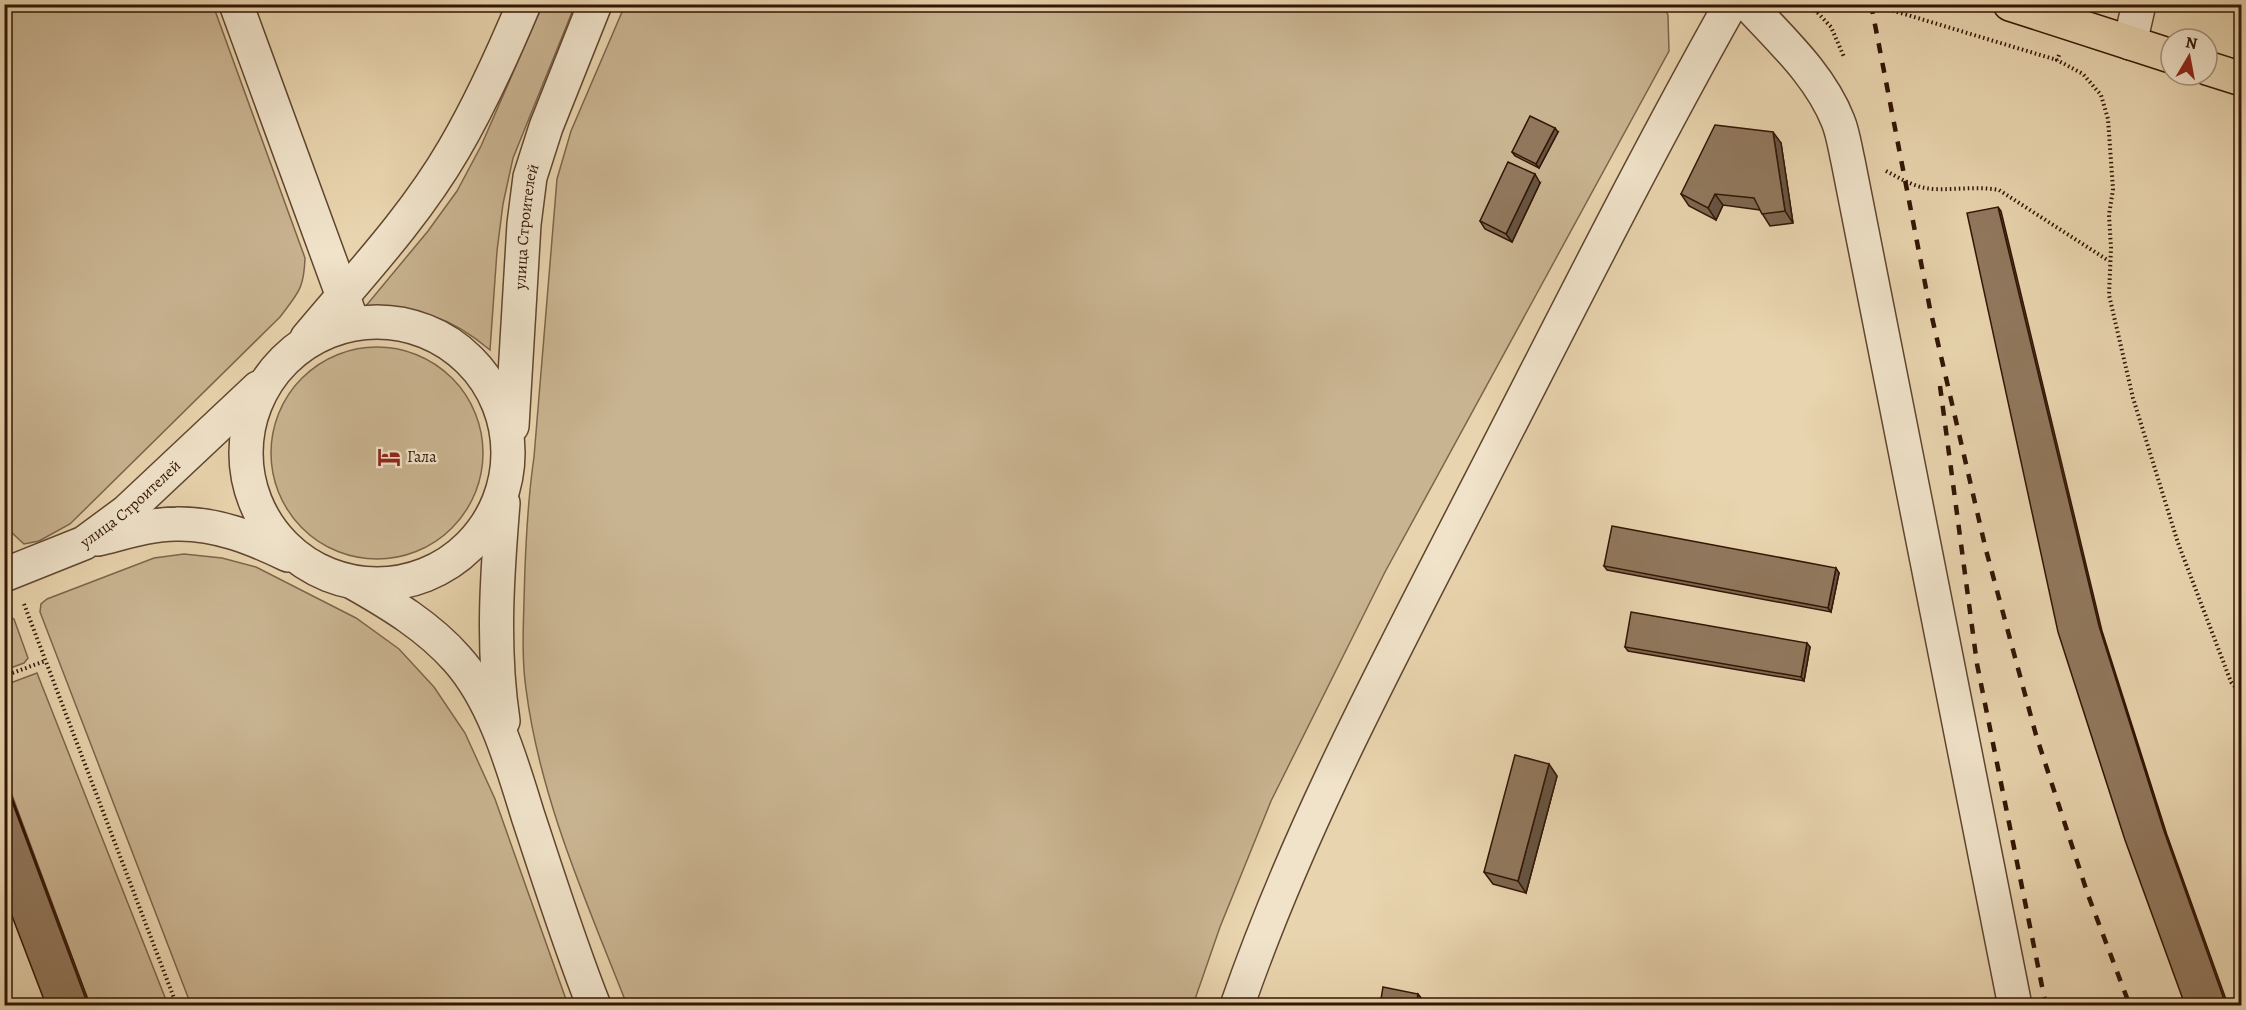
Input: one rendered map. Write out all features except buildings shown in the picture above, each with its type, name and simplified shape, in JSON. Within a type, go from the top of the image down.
[{"type":"main road","points":[[2010,4],[2159,52]]},
{"type":"main road","points":[[2219,72],[2241,79]]},
{"type":"street","points":[[236,4],[348,309]]},
{"type":"street","points":[[348,309],[398,230],[453,151],[483,97],[524,4]]},
{"type":"street","name":"улица Строителей","points":[[507,476],[524,224],[530,177],[546,127],[595,4]]},
{"type":"street","points":[[1237,1005],[1260,940],[1310,821],[1436,569],[1664,125],[1731,4]]},
{"type":"street","points":[[1748,4],[1823,89],[1839,122],[2015,1005]]},
{"type":"street","points":[[2130,43],[2139,4]]},
{"type":"street","points":[[348,309],[402,322],[451,343],[487,378],[506,422],[507,476],[496,583],[496,635],[499,697],[508,752]]},
{"type":"street","name":"улица Строителей","points":[[9,573],[84,543],[126,512],[266,381],[303,343],[348,309]]},
{"type":"street","points":[[266,381],[247,428],[248,482],[268,528],[302,562]]},
{"type":"street","points":[[353,583],[405,582],[453,561],[488,525],[507,476]]},
{"type":"street","points":[[84,543],[131,531],[176,524],[208,526],[253,539],[353,583],[391,604],[430,633],[458,659],[481,693],[508,752],[579,967],[594,1005]]},
{"type":"path","points":[[1794,4],[1816,11],[1831,27],[1847,63]]},
{"type":"path","points":[[1816,11],[1836,4]]},
{"type":"path","points":[[1871,4],[2057,60],[2083,74],[2101,95],[2108,119],[2113,189],[2109,215],[2111,248],[2109,295],[2133,398],[2178,543],[2231,682],[2241,695]]},
{"type":"path","points":[[2057,60],[2066,22]]},
{"type":"path","points":[[1885,170],[1906,183],[1932,189],[1979,187],[1999,190],[2109,261]]},
{"type":"path","points":[[9,573],[177,1005]]},
{"type":"path","points":[[4,676],[45,661]]},
{"type":"shaded area","points":[[543,4],[575,5],[513,158],[503,204],[497,251],[490,350],[447,321],[401,309],[365,307],[428,231],[457,191],[481,146]]},
{"type":"shaded area","points":[[1662,4],[1668,15],[1669,51],[1385,572],[1271,801],[1220,927],[1193,1005],[627,1005],[581,889],[542,770],[525,678],[523,646],[528,511],[557,179],[571,131],[625,5]]},
{"type":"shaded area","points":[[4,5],[213,5],[305,258],[299,290],[280,317],[70,524],[39,541],[24,544],[10,531],[4,515]]},
{"type":"shaded area","points":[[367,347],[387,347],[408,351],[427,359],[445,371],[459,385],[471,403],[479,422],[483,453],[479,484],[471,503],[459,521],[445,535],[427,547],[408,555],[387,559],[367,559],[346,555],[327,547],[309,535],[295,521],[283,503],[275,484],[271,463],[271,443],[275,422],[283,403],[295,385],[309,371],[327,359],[346,351]]},
{"type":"shaded area","points":[[184,554],[222,558],[256,567],[356,618],[399,649],[434,687],[465,733],[495,799],[568,1005],[191,1005],[40,612],[41,604],[47,599],[154,558]]},
{"type":"shaded area","points":[[4,615],[14,619],[28,658],[24,663],[5,670]]},
{"type":"shaded area","points":[[37,673],[168,1005],[90,1005],[5,776],[5,685]]},
{"type":"railway","points":[[1871,4],[1930,309],[1986,550],[2036,735],[2088,895],[2130,1006]]},
{"type":"railway","points":[[1940,386],[1977,664],[2046,1006]]},
{"type":"place","name":"Гала","points":[[389,457]]}]
